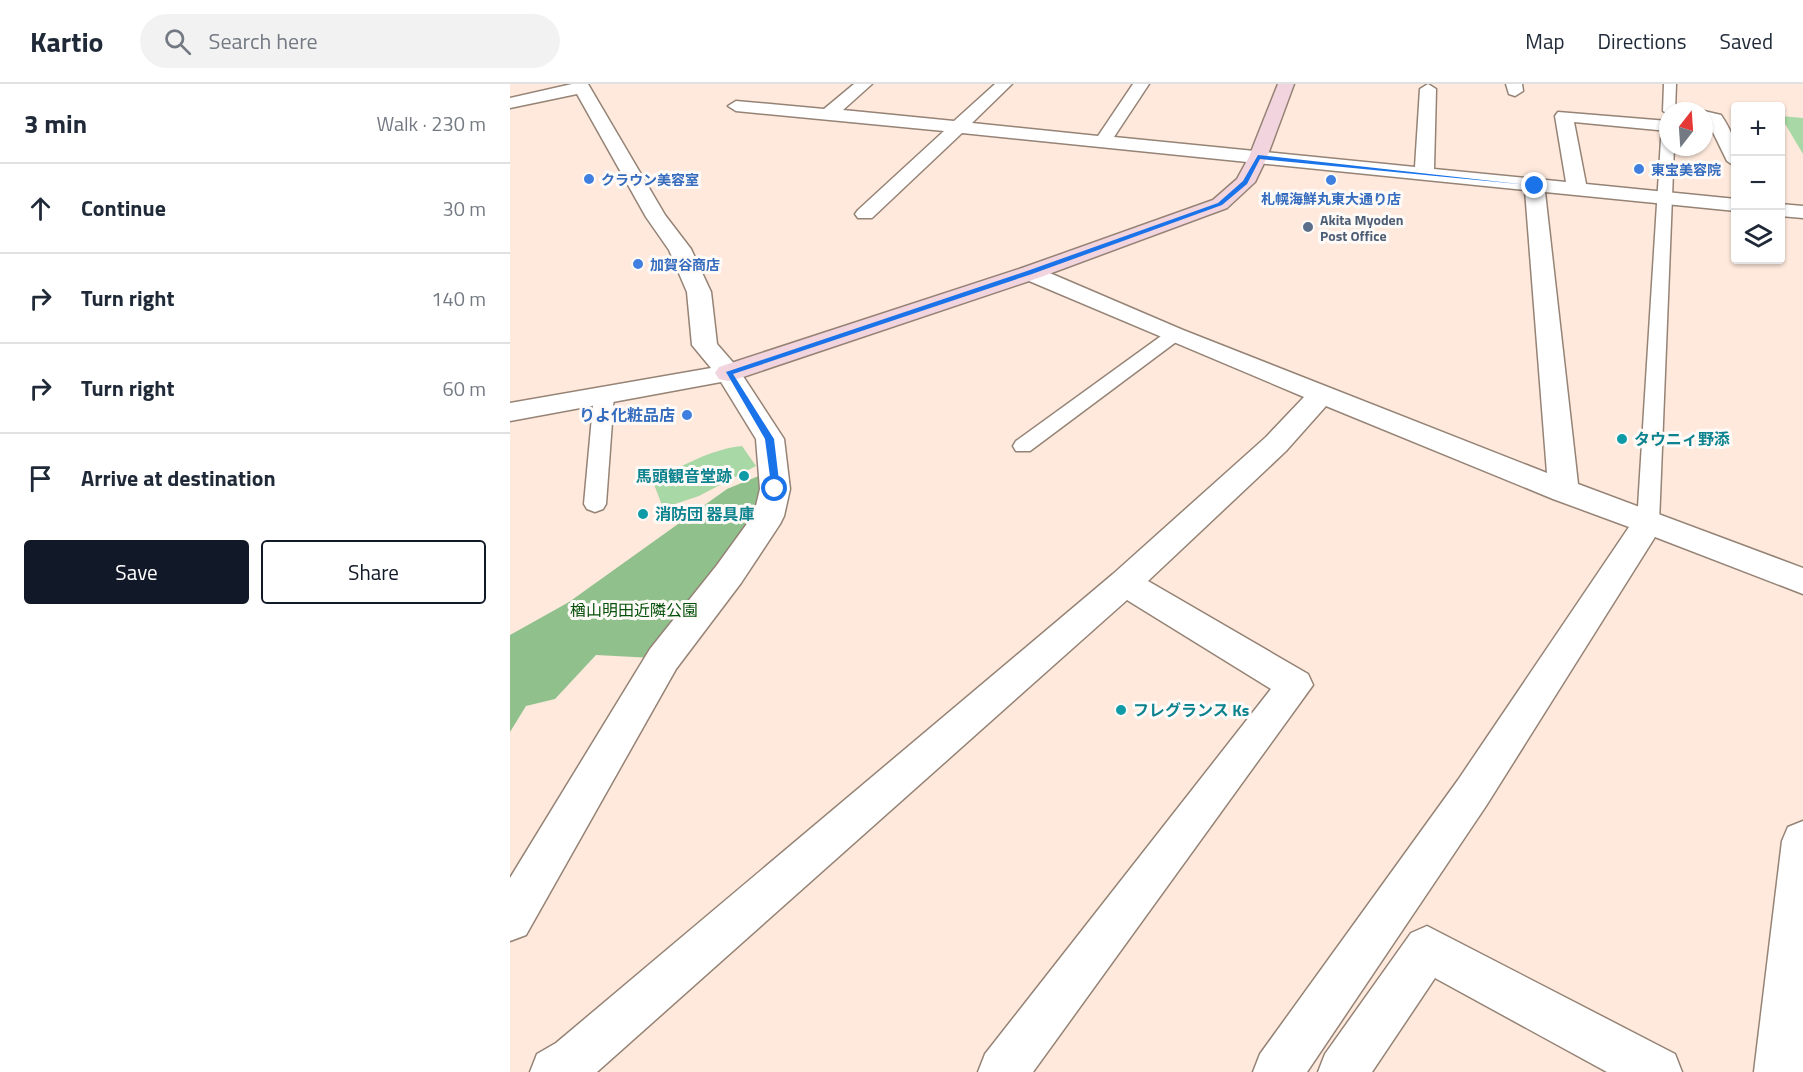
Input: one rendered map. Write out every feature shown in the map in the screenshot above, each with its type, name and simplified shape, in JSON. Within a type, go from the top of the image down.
[{"type":"street","points":[[828,114],[864,84]]},
{"type":"street","points":[[865,214],[1004,84]]},
{"type":"street","points":[[1103,141],[1141,84]]},
{"type":"street","points":[[510,412],[728,373],[1030,273],[1220,204],[1245,182],[1258,157],[1286,84]]},
{"type":"street","points":[[510,103],[581,86],[656,217],[680,249],[699,292],[705,345],[728,373],[770,439],[775,489],[769,516],[729,574],[663,659],[510,919]]},
{"type":"street","points":[[1424,173],[1428,89]]},
{"type":"street","points":[[736,106],[1731,204]]},
{"type":"street","points":[[1577,189],[1564,116],[1659,124]]},
{"type":"street","points":[[1713,118],[1734,156]]},
{"type":"street","points":[[1535,186],[1564,492]]},
{"type":"street","points":[[1785,210],[1803,212]]},
{"type":"street","points":[[1030,273],[1174,335],[1564,492],[1803,580]]},
{"type":"street","points":[[555,1072],[573,1060],[1125,583],[1276,444],[1322,394]]},
{"type":"street","points":[[1278,1072],[1472,793],[1648,524]]},
{"type":"street","points":[[1004,1072],[1295,685],[1125,583]]},
{"type":"street","points":[[1779,1072],[1803,841]]},
{"type":"street","points":[[1343,1072],[1427,949],[1657,1072]]},
{"type":"lane","points":[[1669,102],[1670,84]]},
{"type":"lane","points":[[1648,524],[1666,156]]},
{"type":"lane","points":[[1023,446],[1174,335]]},
{"type":"lane","points":[[595,504],[604,395]]},
{"type":"green space","points":[[1785,116],[1803,118],[1803,154],[1785,124]]},
{"type":"green space","points":[[742,446],[756,466],[699,496],[663,508],[652,479],[707,455]]},
{"type":"green space","name":"楢山明田近隣公園","points":[[761,475],[763,492],[726,564],[653,658],[596,655],[555,699],[526,706],[510,732],[510,635],[569,602],[727,489]]},
{"type":"place","name":"東宝美容院","points":[[1639,169]]},
{"type":"place","name":"クラウン美容室","points":[[589,179]]},
{"type":"place","name":"札幌海鮮丸東大通り店","points":[[1331,180]]},
{"type":"place","name":"Akita Myoden Post Office","points":[[1308,227]]},
{"type":"place","name":"加賀谷商店","points":[[638,264]]},
{"type":"place","name":"りよ化粧品店","points":[[687,415]]},
{"type":"place","name":"タウニィ野添","points":[[1622,439]]},
{"type":"place","name":"馬頭観音堂跡","points":[[744,476]]},
{"type":"place","name":"消防団 器具庫","points":[[643,514]]},
{"type":"place","name":"フレグランス Ks","points":[[1121,710]]},
{"type":"route","points":[[775,489],[770,439],[728,373],[1030,273],[1220,204],[1245,182],[1258,157],[1535,186]]}]
